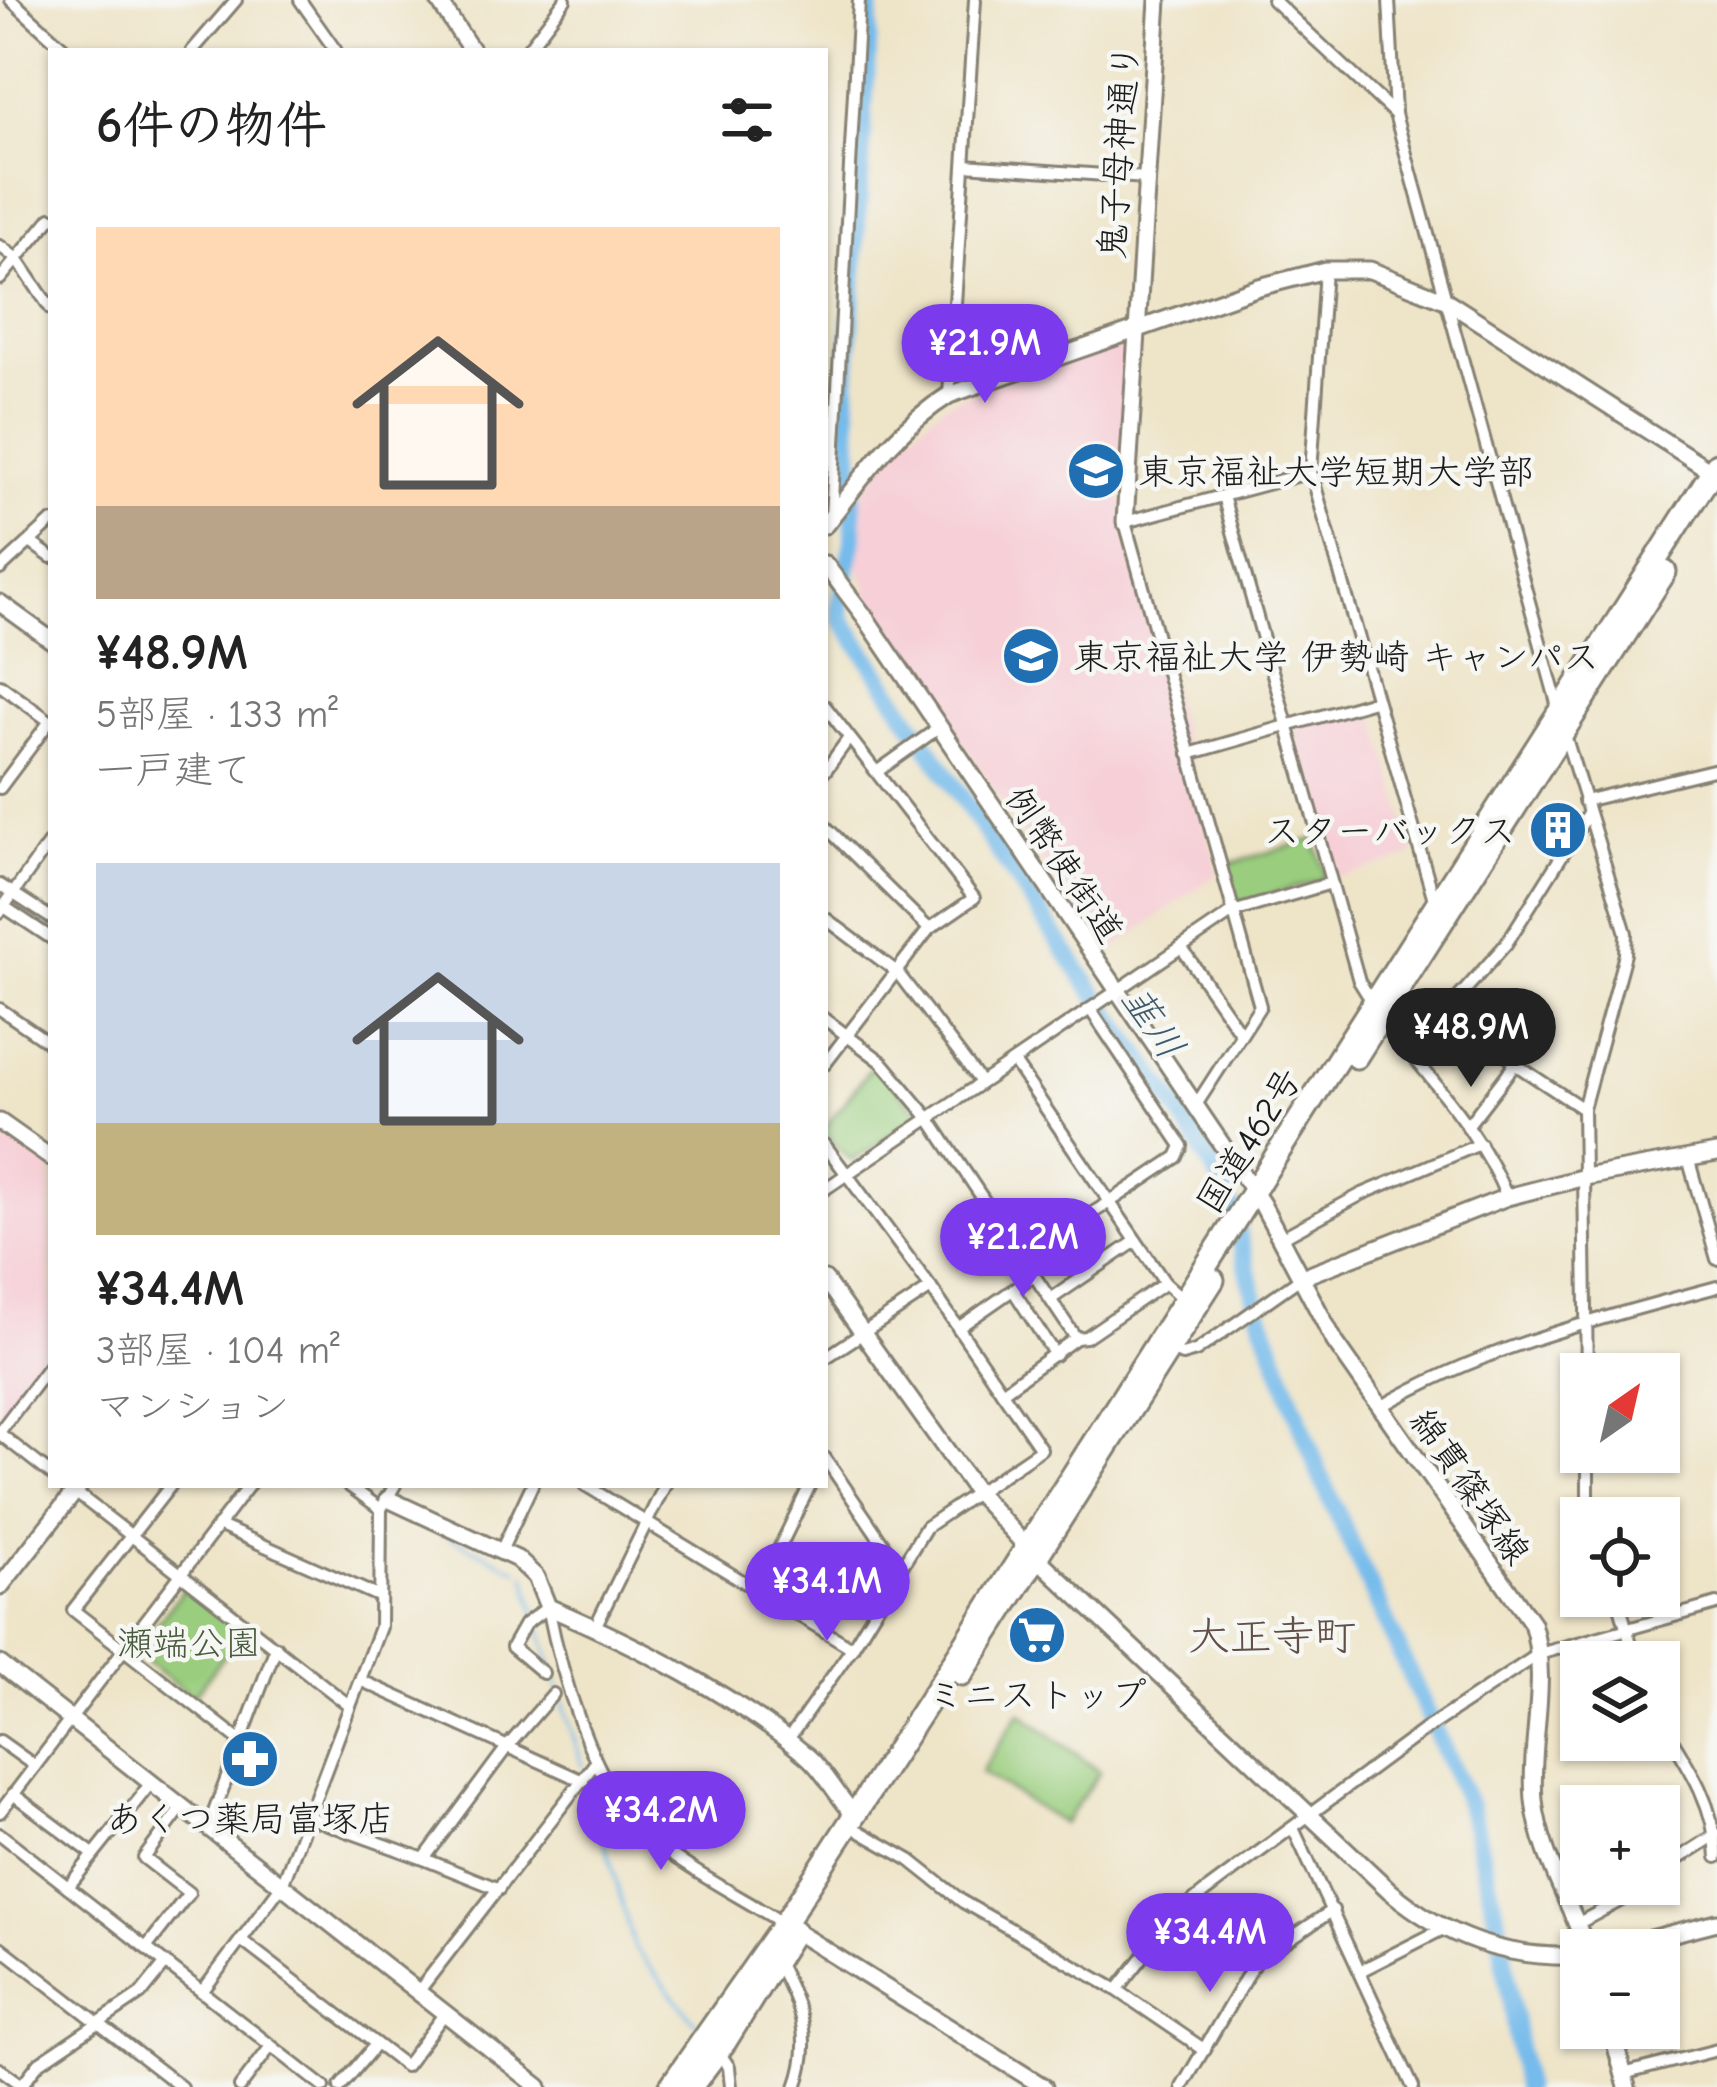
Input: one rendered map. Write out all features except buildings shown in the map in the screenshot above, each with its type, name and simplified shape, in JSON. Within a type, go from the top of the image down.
[{"type":"highway","name":"国道462号","points":[[670,2087],[789,1928],[1032,1551],[1169,1349],[1242,1222],[1716,475]]},
{"type":"highway","name":"国道462号","points":[[1376,1011],[1436,906],[1562,722]]},
{"type":"highway","name":"国道462号","points":[[1032,1551],[1183,1299],[1242,1222]]},
{"type":"highway","name":"国道462号","points":[[691,2087],[777,1961],[789,1928]]},
{"type":"street","points":[[10,0],[65,48]]},
{"type":"street","points":[[195,48],[236,0]]},
{"type":"street","points":[[301,0],[334,48]]},
{"type":"street","points":[[438,0],[470,48]]},
{"type":"street","points":[[528,48],[565,0]]},
{"type":"street","points":[[828,522],[859,0]]},
{"type":"street","points":[[949,394],[975,0]]},
{"type":"street","name":"鬼子母神通り","points":[[1125,522],[1158,0]]},
{"type":"street","points":[[1273,0],[1395,115]]},
{"type":"street","points":[[1389,0],[1395,115],[1586,808],[1626,933],[1625,954],[1583,1109],[1586,1353]]},
{"type":"street","points":[[965,165],[1146,178]]},
{"type":"street","points":[[0,279],[48,222]]},
{"type":"street","points":[[0,246],[17,259],[48,305]]},
{"type":"street","points":[[828,522],[902,430],[949,394],[1259,287],[1325,270],[1370,270],[1444,300],[1716,475]]},
{"type":"street","points":[[1325,270],[1310,472],[1436,906]]},
{"type":"street","points":[[1196,1105],[1260,1006],[1125,522],[1310,472]]},
{"type":"street","points":[[1223,496],[1359,981],[1376,1011],[1468,1125],[1507,1197]]},
{"type":"street","points":[[2,563],[48,525]]},
{"type":"street","points":[[30,542],[48,555]]},
{"type":"street","name":"例幣使街道","points":[[828,568],[1196,1105],[1242,1222],[1281,1238],[1301,1277]]},
{"type":"street","points":[[0,603],[48,638]]},
{"type":"street","points":[[0,685],[48,720]]},
{"type":"street","points":[[1189,754],[1374,701]]},
{"type":"street","points":[[828,710],[974,898],[928,928],[828,1060]]},
{"type":"street","points":[[0,788],[48,724]]},
{"type":"street","points":[[878,771],[938,729]]},
{"type":"street","points":[[828,767],[849,738]]},
{"type":"street","points":[[1411,1051],[1506,944],[1586,808],[1717,769]]},
{"type":"street","points":[[828,829],[928,928]]},
{"type":"street","points":[[48,844],[1,907],[48,936]]},
{"type":"street","points":[[828,1187],[1234,912],[1331,883]]},
{"type":"street","points":[[0,884],[48,917]]},
{"type":"street","points":[[828,920],[897,972],[980,1081]]},
{"type":"street","points":[[1181,946],[1241,1034]]},
{"type":"street","points":[[1460,996],[1515,1064],[1583,1109]]},
{"type":"street","points":[[0,1009],[48,1042]]},
{"type":"street","points":[[1024,1259],[1177,1157],[1182,1146],[1090,1009]]},
{"type":"street","points":[[828,1021],[882,1062],[929,1118],[1076,1338]]},
{"type":"street","points":[[1014,1062],[1165,1283],[1183,1299]]},
{"type":"street","points":[[1468,1125],[1515,1064]]},
{"type":"street","points":[[0,1122],[48,1156]]},
{"type":"street","points":[[1281,1238],[1362,1194],[1480,1144]]},
{"type":"street","points":[[788,1741],[926,1527],[1041,1449],[828,1148]]},
{"type":"street","points":[[1169,1349],[1182,1355],[1196,1351],[1301,1277],[1507,1197],[1717,1153]]},
{"type":"street","points":[[1688,1158],[1717,1258]]},
{"type":"street","points":[[1051,1299],[1136,1240]]},
{"type":"street","points":[[958,1328],[1034,1275]]},
{"type":"street","name":"綿貫篠塚線","points":[[1301,1277],[1335,1342],[1379,1408],[1532,1623],[1539,1654],[1534,1800],[1541,1832],[1578,1929]]},
{"type":"street","points":[[1002,1392],[1076,1338],[1086,1337],[1165,1283]]},
{"type":"street","points":[[828,1284],[977,1493],[1390,1892],[1443,1929],[1493,1949],[1560,1953]]},
{"type":"street","points":[[1379,1408],[1417,1386],[1585,1322],[1717,1287]]},
{"type":"street","points":[[828,1356],[931,1288]]},
{"type":"street","points":[[1013,1290],[1055,1355]]},
{"type":"street","points":[[48,1368],[0,1432],[48,1472]]},
{"type":"street","points":[[828,1462],[899,1567]]},
{"type":"street","points":[[0,1587],[72,1488]]},
{"type":"street","points":[[74,1488],[350,1706]]},
{"type":"street","points":[[169,1488],[74,1610],[242,1742]]},
{"type":"street","points":[[0,1812],[247,1488]]},
{"type":"street","points":[[501,1552],[531,1488]]},
{"type":"street","points":[[590,1488],[852,1648]]},
{"type":"street","points":[[595,1628],[664,1488]]},
{"type":"street","points":[[759,1590],[809,1488]]},
{"type":"street","points":[[202,1992],[282,1885],[380,1627],[385,1494],[517,1559],[536,1577],[548,1607],[558,1661],[596,1762],[640,1829],[1044,2087]]},
{"type":"street","points":[[218,1526],[378,1596]]},
{"type":"street","points":[[1117,1990],[1175,1916],[1424,1730],[1539,1654],[1717,1604]]},
{"type":"street","points":[[548,1607],[636,1647],[788,1741],[813,1760],[857,1823],[963,1902],[1117,1990],[1205,2050]]},
{"type":"street","points":[[543,1673],[512,1647],[526,1624],[548,1607]]},
{"type":"street","points":[[1623,1617],[1630,1641]]},
{"type":"street","points":[[208,1828],[276,1647]]},
{"type":"street","points":[[0,1664],[539,2087]]},
{"type":"street","points":[[360,1680],[583,1781]]},
{"type":"street","points":[[424,1859],[554,1694]]},
{"type":"street","points":[[0,1741],[34,1766]]},
{"type":"street","points":[[1680,1753],[1699,1783],[1716,1834],[1717,1857]]},
{"type":"street","points":[[418,1992],[596,1762]]},
{"type":"street","points":[[68,1887],[152,1783]]},
{"type":"street","points":[[13,1794],[93,1855]]},
{"type":"street","points":[[146,1948],[190,1892],[144,1858],[182,1807]]},
{"type":"street","points":[[308,1817],[499,1889]]},
{"type":"street","points":[[1293,1828],[1413,2087]]},
{"type":"street","points":[[0,1834],[324,2087]]},
{"type":"street","points":[[1680,1857],[1716,1834]]},
{"type":"street","points":[[1577,1924],[1612,1905]]},
{"type":"street","points":[[1181,2087],[1255,1963],[1333,1910]]},
{"type":"street","points":[[1680,1932],[1717,1922]]},
{"type":"street","points":[[1360,1971],[1443,1929]]},
{"type":"street","points":[[241,1940],[405,2066],[445,2013]]},
{"type":"street","points":[[0,1947],[181,2087]]},
{"type":"street","points":[[777,1961],[805,2023],[804,2057],[796,2087]]},
{"type":"street","points":[[0,2069],[22,2086],[38,2063],[141,1994],[166,1964]]},
{"type":"street","points":[[340,2087],[376,2044]]},
{"type":"street","points":[[240,2087],[271,2046]]},
{"type":"street","points":[[1617,2049],[1625,2080],[1717,2050]]},
{"type":"street","points":[[718,2051],[730,2067],[731,2087]]},
{"type":"shaded area","name":"東京福祉大学 伊勢崎 キャンパス","points":[[1123,343],[1129,348],[1121,496],[1218,873],[1104,956],[865,595],[856,561],[860,496],[895,448],[941,407],[973,390]]},
{"type":"shaded area","points":[[1369,706],[1414,850],[1409,857],[1340,877],[1333,873],[1295,732],[1298,727]]},
{"type":"shaded area","points":[[0,1131],[48,1164],[48,1361],[0,1425]]},
{"type":"green space","points":[[1314,839],[1325,874],[1321,880],[1244,903],[1236,900],[1225,865]]},
{"type":"green space","points":[[875,1062],[917,1111],[917,1117],[852,1161],[828,1138],[828,1124]]},
{"type":"green space","name":"瀬端公園","points":[[185,1586],[243,1630],[193,1697],[135,1653]]},
{"type":"green space","points":[[1020,1712],[1100,1772],[1063,1824],[981,1772]]},
{"type":"waterway","name":"韮川","points":[[871,0],[847,383],[854,535],[840,606],[842,619],[1179,1111],[1220,1179],[1257,1305],[1319,1473],[1470,1808],[1499,1926],[1524,2087]]},
{"type":"waterway","points":[[20,908],[48,927]]},
{"type":"waterway","points":[[374,1488],[382,1498]]},
{"type":"waterway","points":[[392,1510],[518,1570]]},
{"type":"waterway","points":[[526,1575],[535,1613]]},
{"type":"waterway","points":[[538,1622],[583,1767]]},
{"type":"waterway","points":[[588,1782],[635,1949],[701,2029]]},
{"type":"place","name":"東京福祉大学短期大学部","points":[[1096,471]]},
{"type":"place","name":"東京福祉大学 伊勢崎 キャンパス","points":[[1031,656]]},
{"type":"place","name":"スターバックス","points":[[1558,830]]},
{"type":"place","name":"ミニストップ","points":[[1037,1635]]},
{"type":"place","name":"あくつ薬局富塚店","points":[[250,1759]]},
{"type":"district","name":"大正寺町","points":[[1272,1635]]}]
